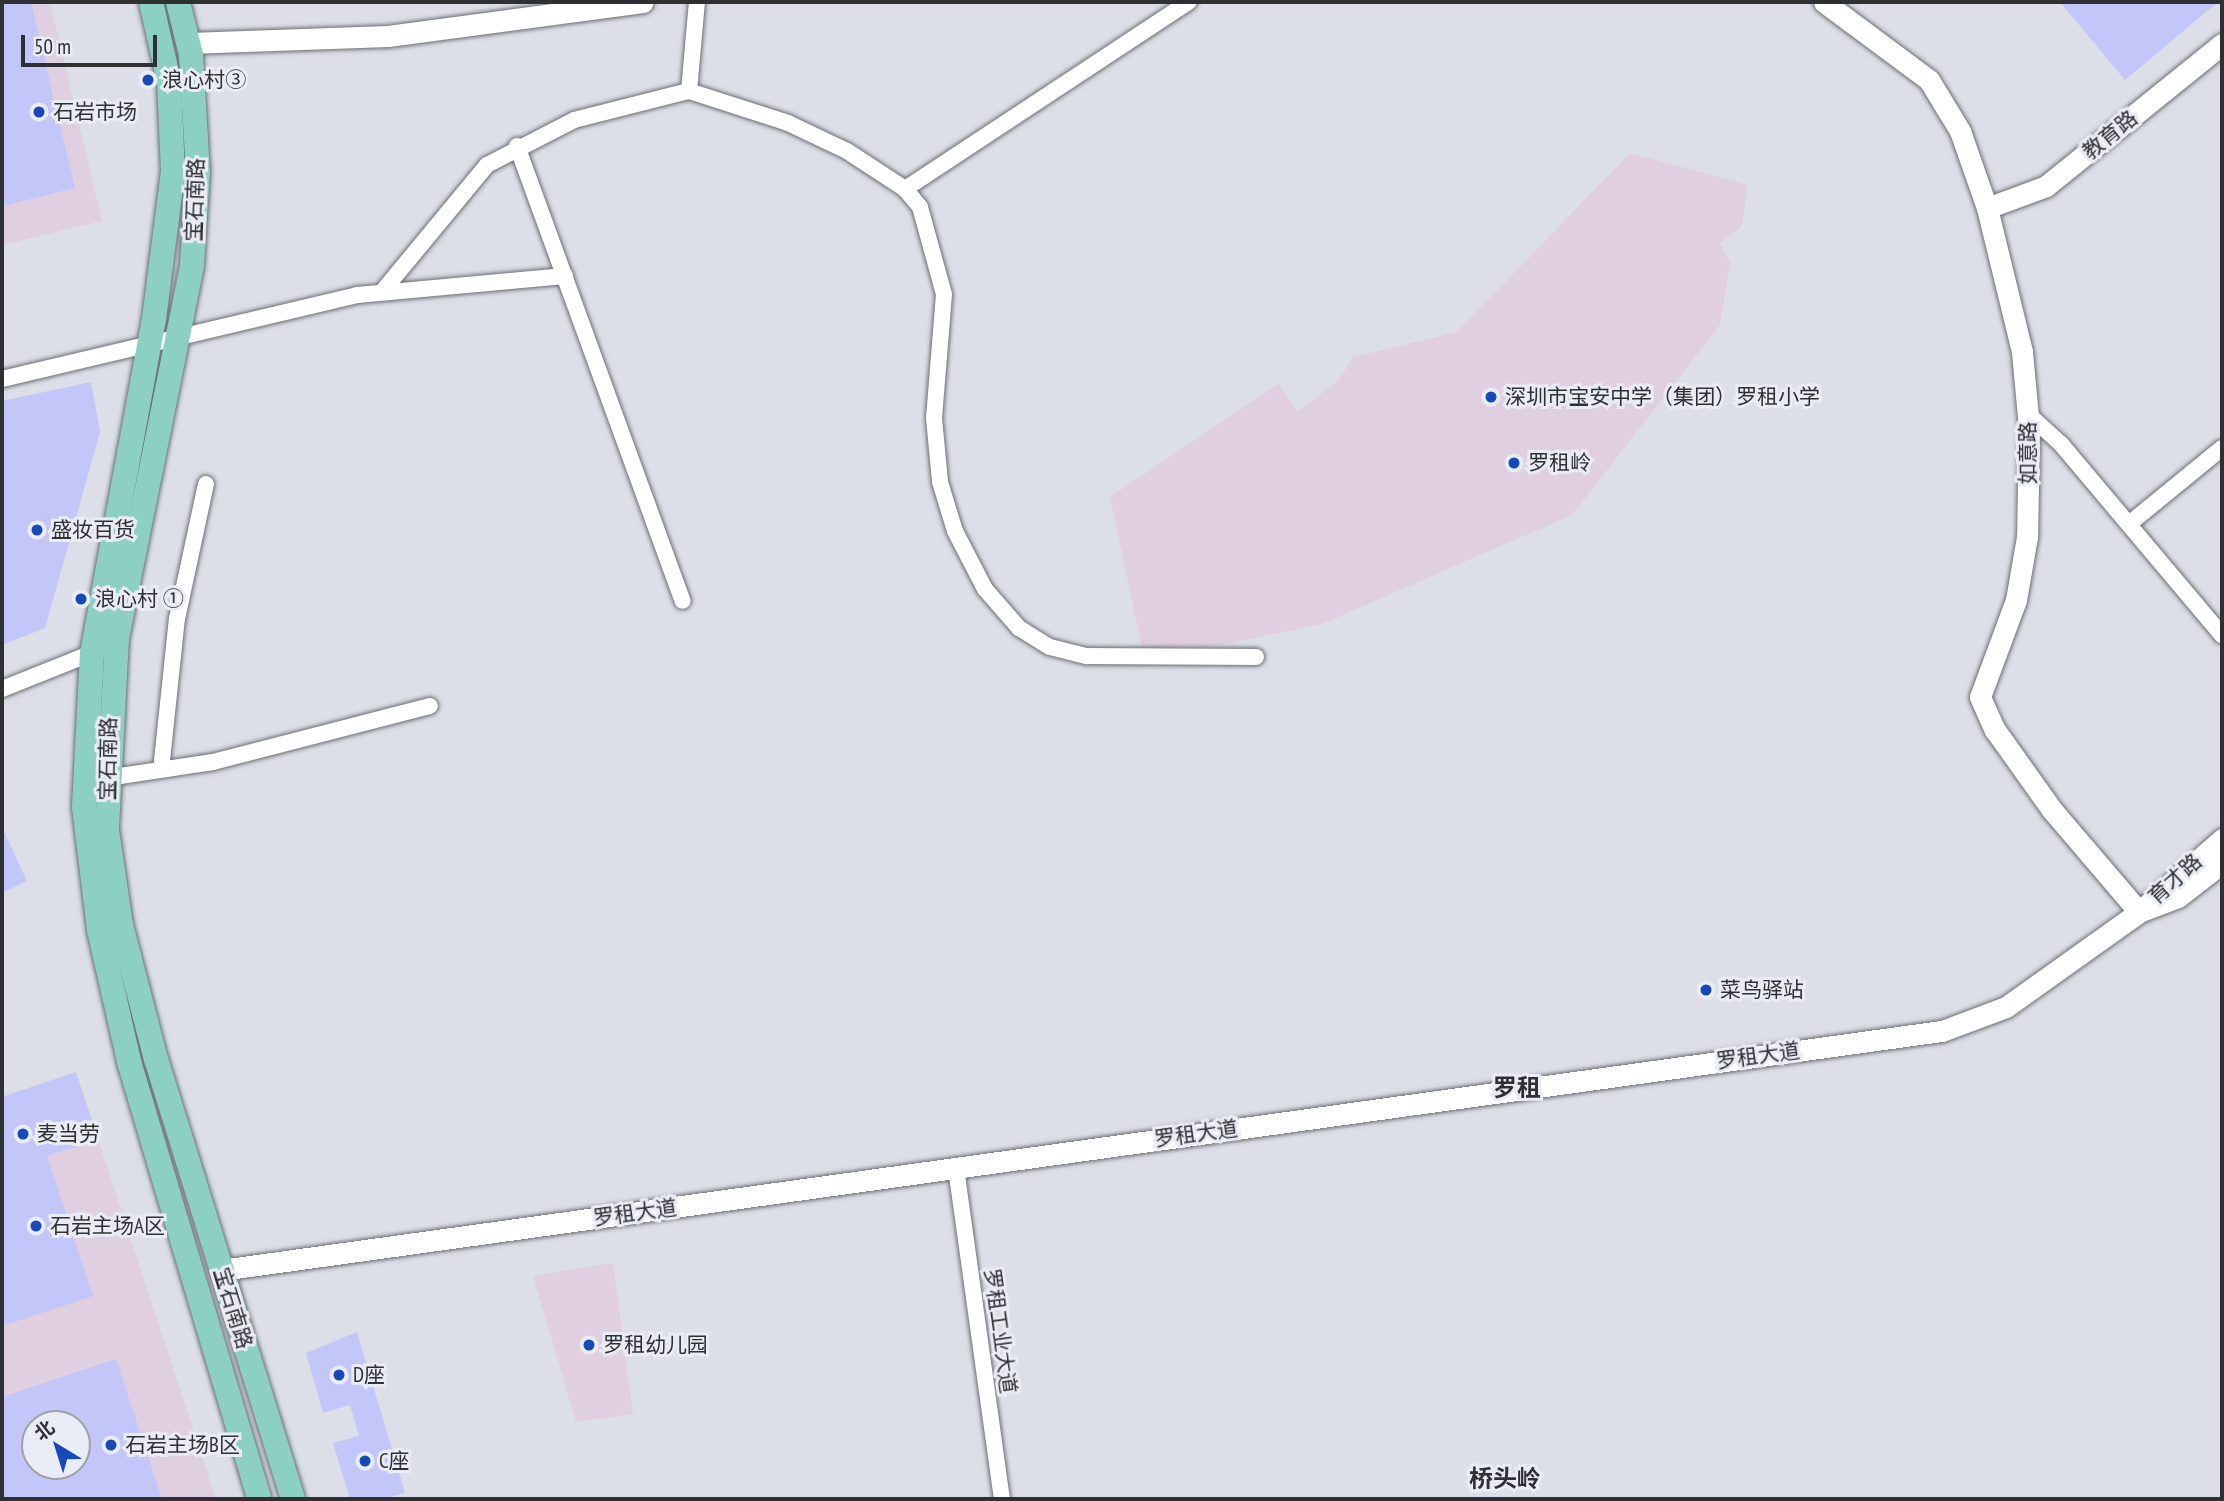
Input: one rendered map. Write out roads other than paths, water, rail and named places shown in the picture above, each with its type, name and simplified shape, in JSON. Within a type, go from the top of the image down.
[{"type":"main road","name":"宝石南路","points":[[151,2],[174,145],[149,346],[92,653],[84,807],[99,930],[130,1065],[259,1499]]},
{"type":"main road","name":"宝石南路","points":[[178,2],[188,43],[198,172],[192,266],[117,637],[107,778],[107,830],[121,925],[221,1270],[293,1499]]},
{"type":"street","points":[[188,43],[388,36],[643,2]]},
{"type":"street","points":[[689,91],[697,2]]},
{"type":"street","points":[[905,189],[1189,2]]},
{"type":"street","name":"如意路","points":[[1824,2],[1929,80],[1960,131],[1987,208],[2022,352],[2028,414],[2023,559],[2016,600],[1980,697],[1995,730],[2052,810],[2139,912]]},
{"type":"street","name":"教育路","points":[[1987,208],[2046,186],[2222,44]]},
{"type":"street","points":[[382,292],[449,203],[517,146],[574,120],[689,91],[788,123],[905,189],[920,208],[944,294],[934,418],[940,482],[955,531],[985,589],[1019,628],[1050,647],[1087,656],[1256,657]]},
{"type":"street","points":[[517,146],[683,601]]},
{"type":"street","points":[[2,379],[382,292],[565,276]]},
{"type":"street","points":[[2028,414],[2129,524],[2222,635]]},
{"type":"street","points":[[2129,524],[2222,449]]},
{"type":"street","points":[[160,770],[177,619],[206,484]]},
{"type":"street","points":[[2,689],[92,653]]},
{"type":"street","points":[[107,778],[160,770],[430,706]]},
{"type":"street","name":"育才路","points":[[2139,912],[2222,839]]},
{"type":"street","name":"育才路","points":[[2139,912],[2178,897],[2222,863]]},
{"type":"street","name":"罗租大道","points":[[221,1270],[1942,1031],[2006,1007],[2139,912]]},
{"type":"street","name":"罗租工业大道","points":[[956,1168],[1002,1499]]},
{"type":"place","name":"浪心村③","points":[[148,80]]},
{"type":"place","name":"石岩市场","points":[[39,112]]},
{"type":"place","name":"深圳市宝安中学（集团）罗租小学","points":[[1491,397]]},
{"type":"place","name":"罗租岭","points":[[1514,463]]},
{"type":"place","name":"盛妆百货","points":[[37,530]]},
{"type":"place","name":"浪心村 ①","points":[[81,599]]},
{"type":"place","name":"菜鸟驿站","points":[[1706,990]]},
{"type":"place","name":"麦当劳","points":[[23,1134]]},
{"type":"place","name":"石岩主场A区","points":[[36,1226]]},
{"type":"place","name":"罗租幼儿园","points":[[589,1345]]},
{"type":"place","name":"D座","points":[[339,1375]]},
{"type":"place","name":"石岩主场B区","points":[[111,1445]]},
{"type":"place","name":"C座","points":[[365,1461]]},
{"type":"district","name":"罗租","points":[[1517,1088]]},
{"type":"district","name":"桥头岭","points":[[1505,1479]]}]
